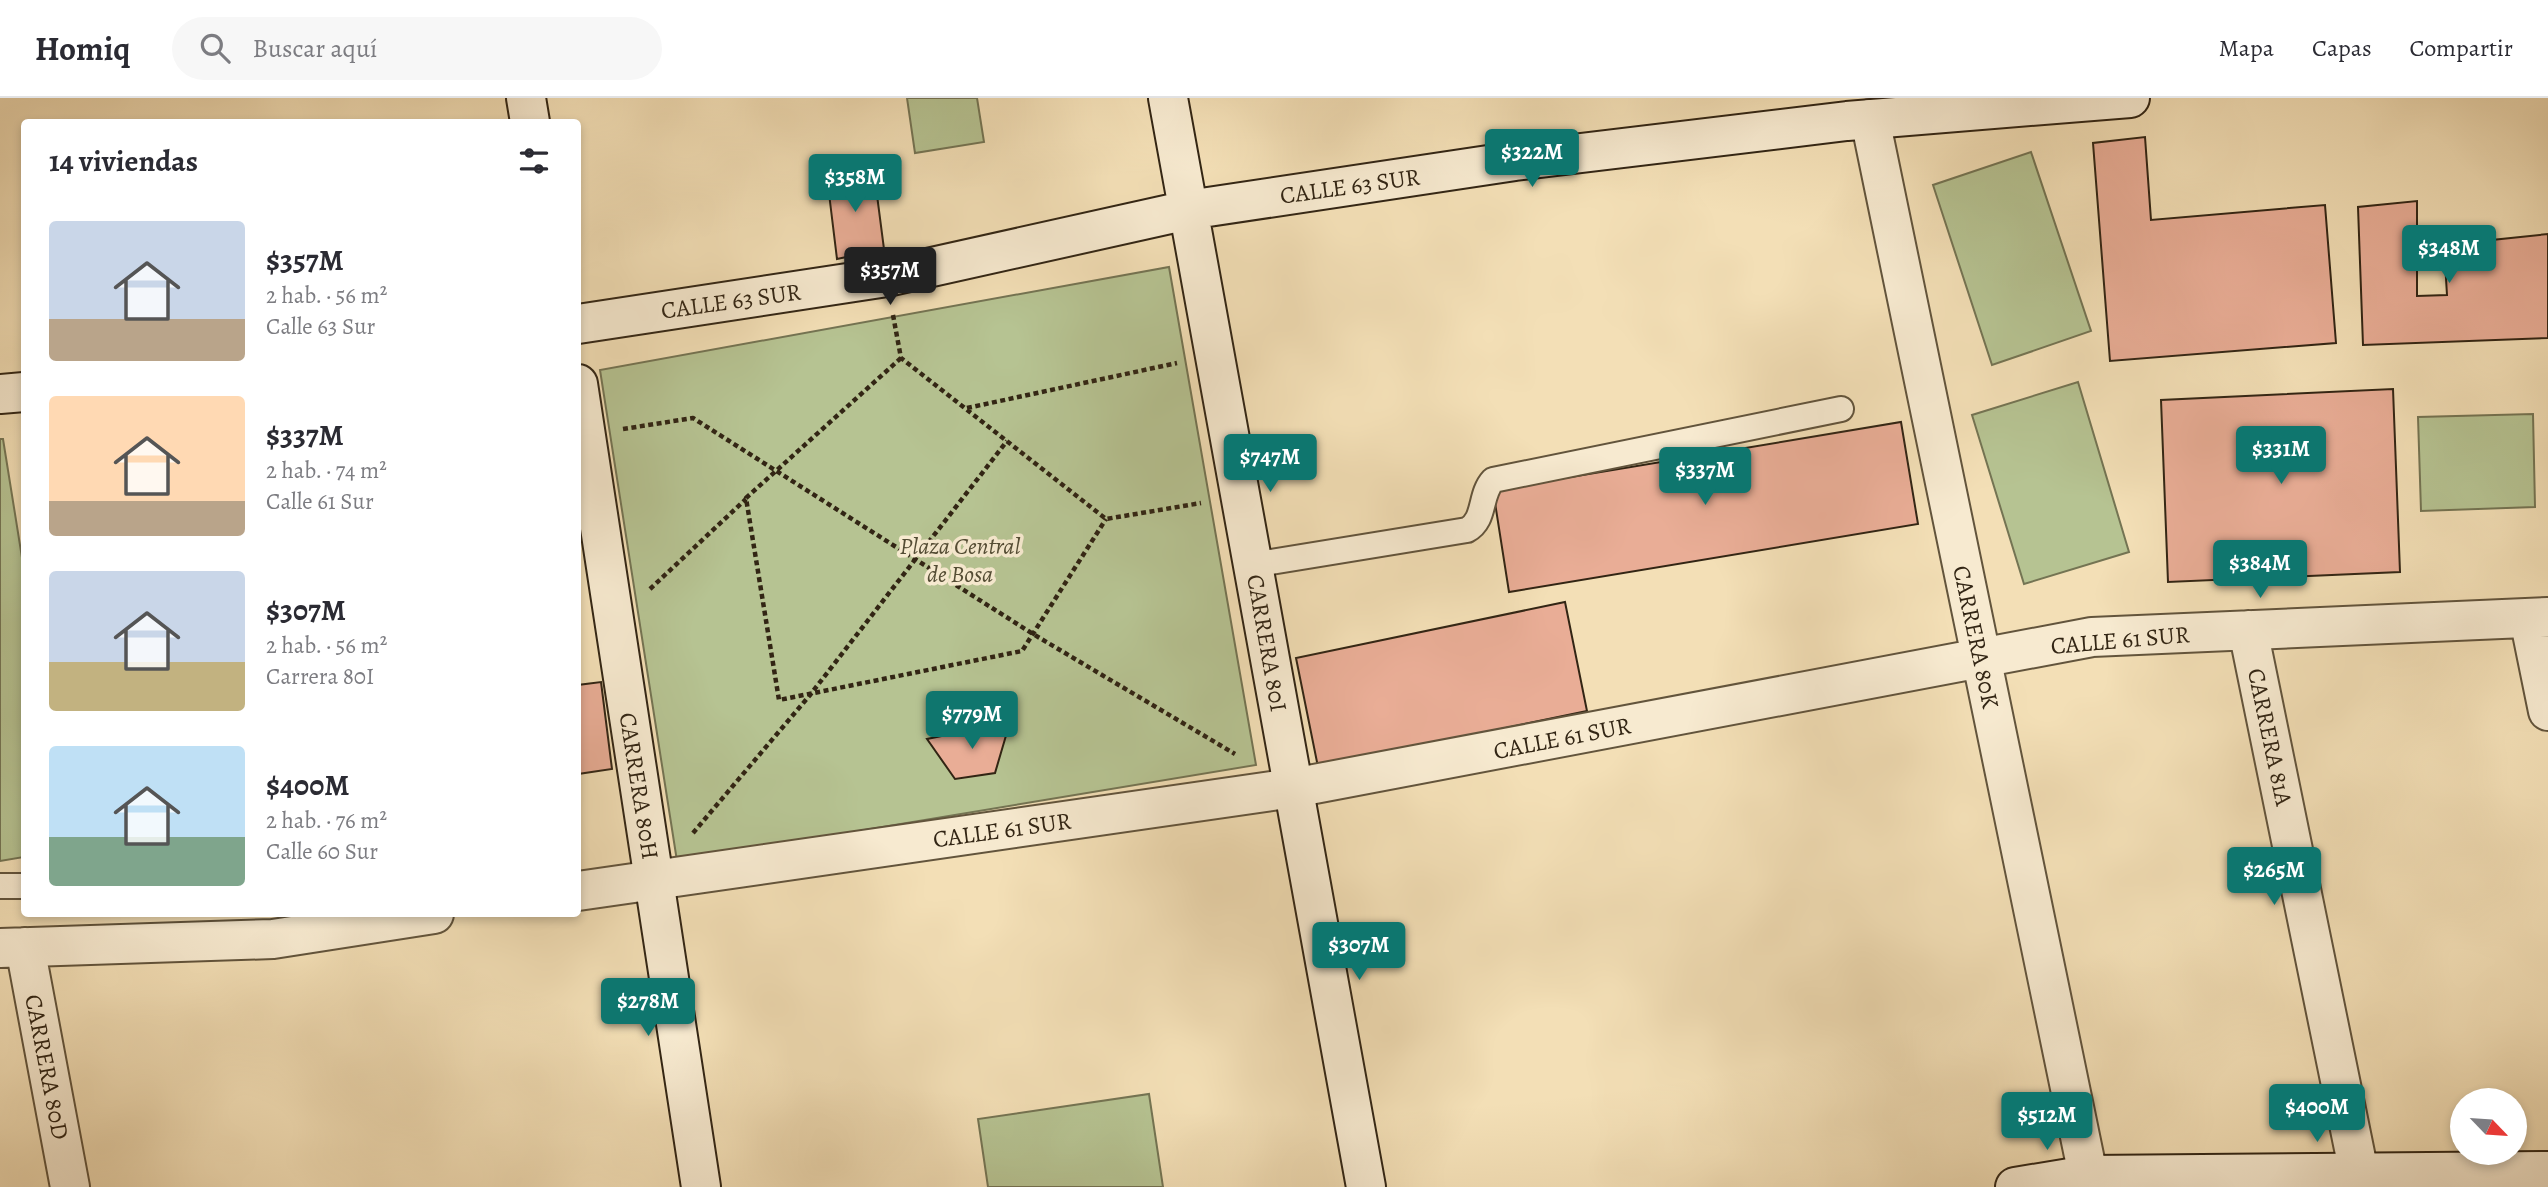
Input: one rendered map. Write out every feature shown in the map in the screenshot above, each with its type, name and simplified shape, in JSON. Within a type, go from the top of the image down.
[{"type":"street","points":[[526,98],[530,119]]},
{"type":"street","name":"CARRERA 80I","points":[[1168,98],[1366,1187]]},
{"type":"street","name":"CALLE 63 SUR","points":[[581,324],[887,277],[1188,210],[1867,108],[2130,98]]},
{"type":"street","name":"CARRERA 80K","points":[[1867,108],[2088,1175]]},
{"type":"street","points":[[0,394],[21,392]]},
{"type":"street","name":"CARRERA 80H","points":[[581,406],[701,1187]]},
{"type":"street","points":[[2538,618],[2548,711]]},
{"type":"street","name":"CALLE 61 SUR","points":[[581,891],[1293,788],[2092,637],[2538,618]]},
{"type":"street","name":"CARRERA 81A","points":[[2248,630],[2359,1173]]},
{"type":"street","points":[[12,947],[273,939],[415,917]]},
{"type":"street","name":"CARRERA 80D","points":[[12,947],[70,1187]]},
{"type":"street","points":[[2015,1187],[2088,1175],[2548,1171]]},
{"type":"lane","points":[[1252,565],[1467,530],[1479,520],[1483,495],[1493,480],[1841,409]]},
{"type":"lane","points":[[0,886],[21,886]]},
{"type":"path","points":[[892,309],[901,358],[1106,519],[1240,497]]},
{"type":"path","points":[[966,408],[1214,355]]},
{"type":"path","points":[[614,623],[746,498],[901,358]]},
{"type":"path","points":[[585,435],[693,418],[1033,634],[1293,788]]},
{"type":"path","points":[[654,879],[810,695],[1007,441]]},
{"type":"path","points":[[746,498],[779,700],[1022,651],[1106,519]]},
{"type":"green space","points":[[907,98],[977,98],[984,142],[915,153]]},
{"type":"green space","points":[[2031,152],[2091,331],[1992,365],[1933,185]]},
{"type":"green space","name":"Plaza Central de Bosa","points":[[1169,267],[1256,765],[677,861],[600,370]]},
{"type":"green space","points":[[2078,382],[2129,552],[2024,584],[1972,415]]},
{"type":"green space","points":[[2533,414],[2535,507],[2421,511],[2418,417]]},
{"type":"green space","points":[[0,439],[3,439],[21,551],[21,858],[0,861]]},
{"type":"green space","points":[[1149,1094],[1163,1187],[988,1187],[978,1119]]},
{"type":"building","points":[[2145,137],[2151,220],[2325,205],[2336,343],[2110,361],[2093,143]]},
{"type":"building","points":[[874,172],[884,249],[837,259],[827,177]]},
{"type":"building","points":[[2417,201],[2417,296],[2447,295],[2444,245],[2548,234],[2548,338],[2363,345],[2358,207]]},
{"type":"building","points":[[2393,389],[2400,572],[2168,582],[2161,400]]},
{"type":"building","points":[[1901,422],[1918,524],[1509,592],[1493,490]]},
{"type":"building","points":[[1565,602],[1587,711],[1318,767],[1296,658]]},
{"type":"building","points":[[601,682],[612,769],[581,774],[581,685]]},
{"type":"building","points":[[1010,722],[995,773],[955,779],[927,739]]}]
